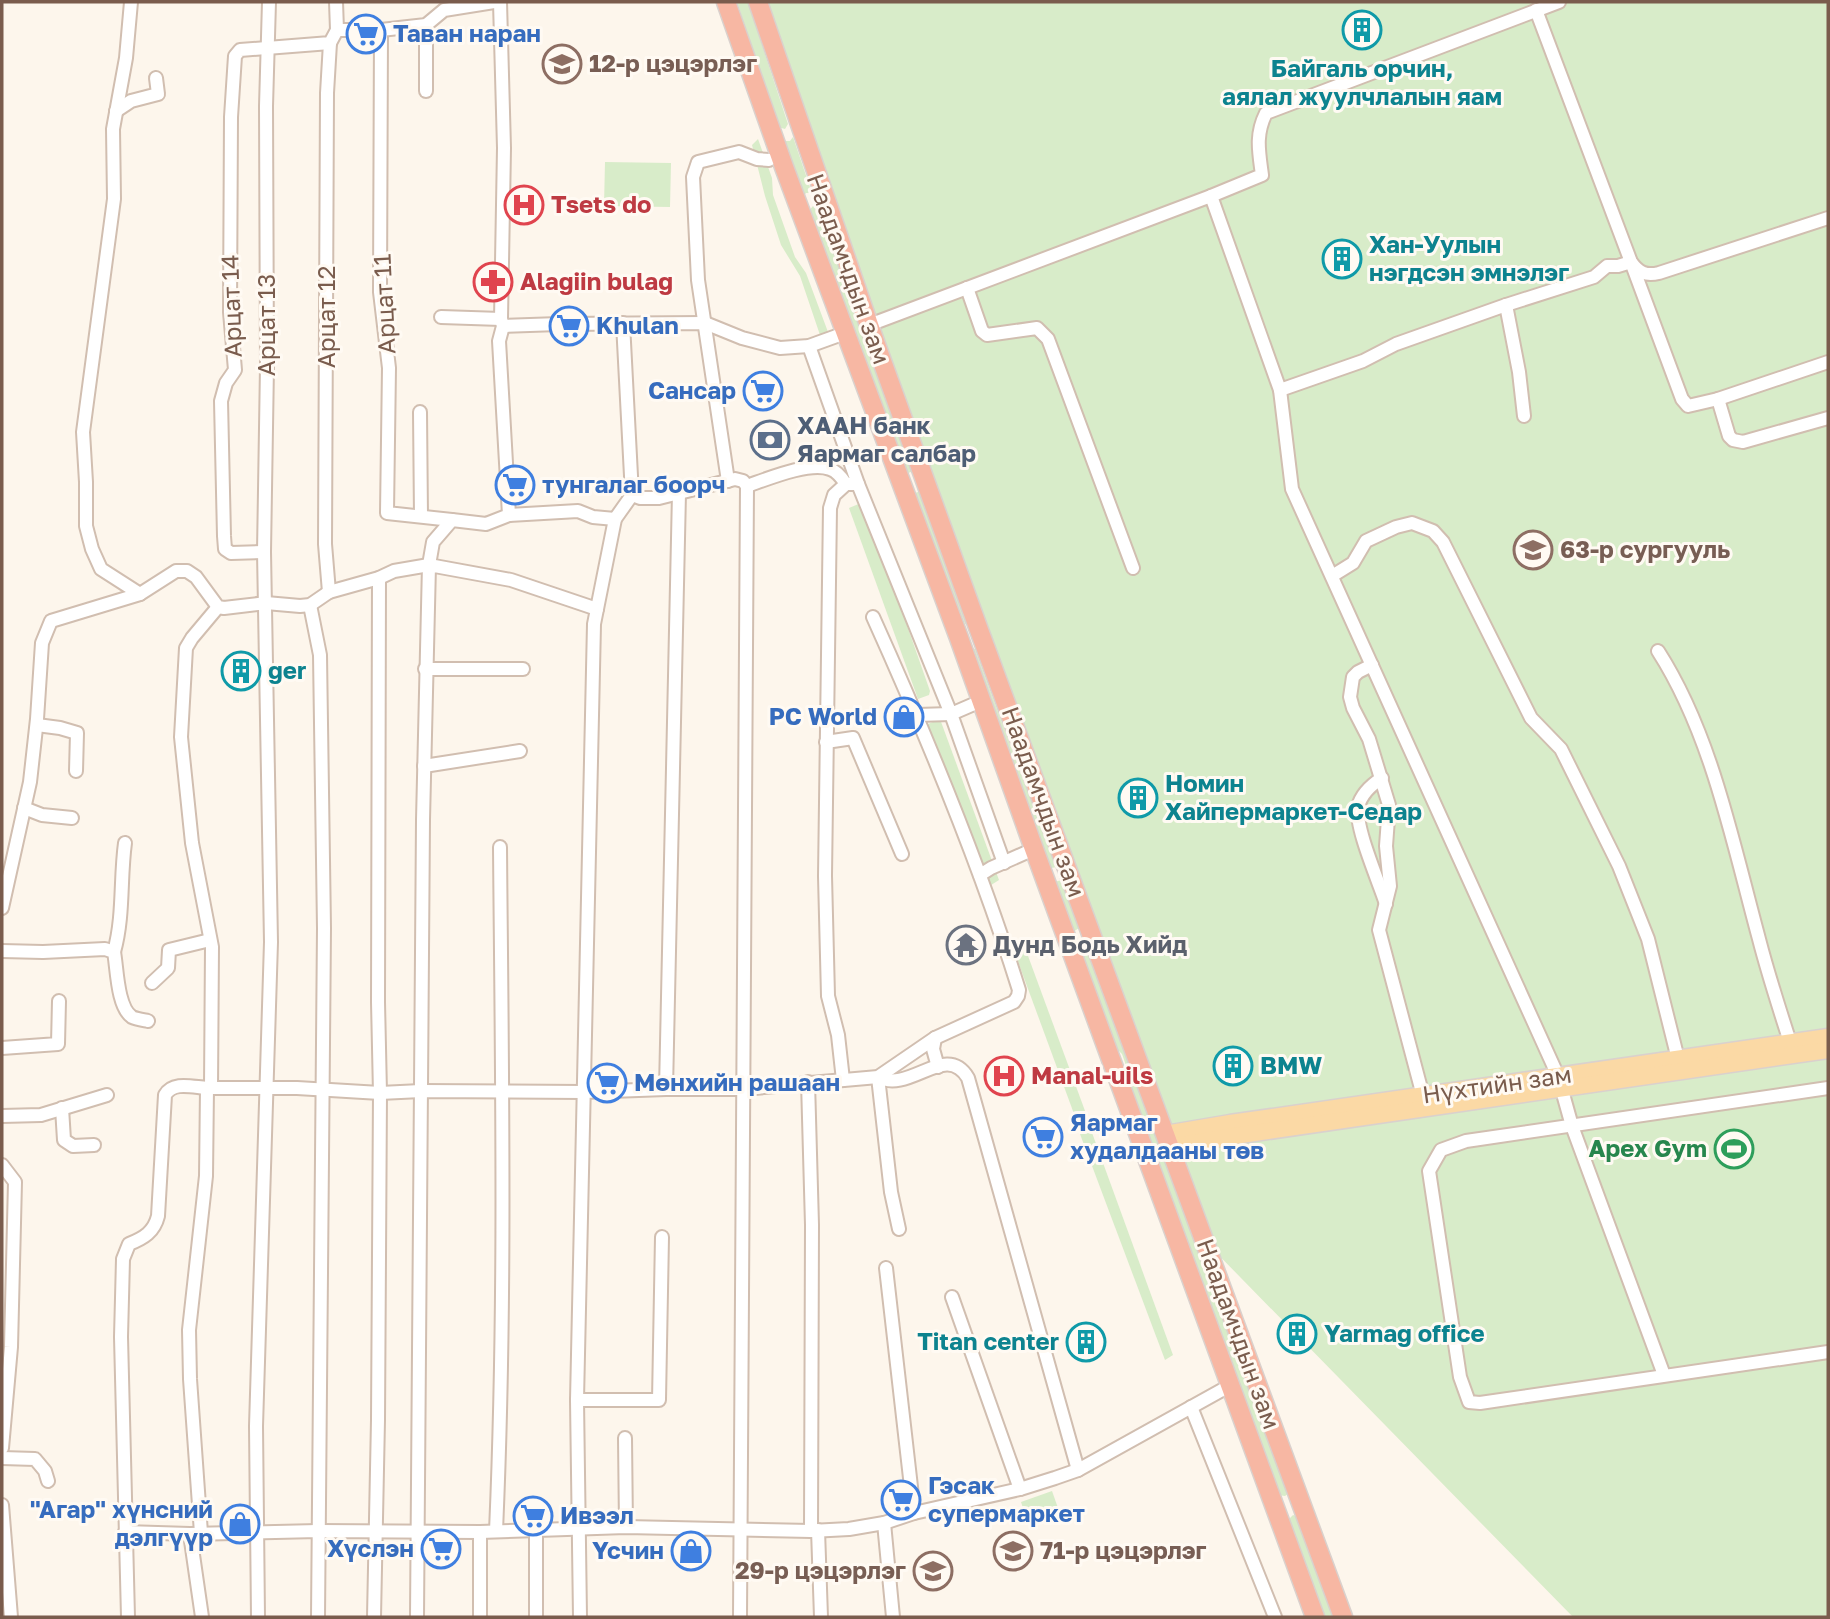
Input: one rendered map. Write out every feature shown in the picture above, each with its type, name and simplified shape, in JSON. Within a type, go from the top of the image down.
[{"type":"highway","name":"Наадамчдын зам","points":[[726,2],[1315,1617]]},
{"type":"highway","name":"Наадамчдын зам","points":[[758,2],[869,325],[979,630],[1343,1617]]},
{"type":"highway","points":[[773,135],[789,135],[800,124]]},
{"type":"highway","points":[[800,211],[812,199],[826,200]]},
{"type":"highway","points":[[959,638],[979,630]]},
{"type":"highway","points":[[1043,874],[1056,876],[1067,864]]},
{"type":"highway","points":[[1069,946],[1080,935],[1093,935]]},
{"type":"highway","points":[[1115,1068],[1137,1059]]},
{"type":"highway","points":[[1276,1511],[1300,1501]]},
{"type":"main road","name":"Нүхтийн зам","points":[[1167,1141],[1560,1082],[1678,1059],[1828,1037]]},
{"type":"main road","name":"Нүхтийн зам","points":[[1167,1141],[1423,1096],[1828,1050]]},
{"type":"street","points":[[131,2],[126,58],[112,144],[114,199],[83,432],[86,526],[100,569],[140,594]]},
{"type":"street","name":"Арцат 13","points":[[258,1617],[256,1426],[271,942],[264,552],[269,2]]},
{"type":"street","points":[[269,47],[330,43],[337,30],[336,2]]},
{"type":"street","points":[[337,30],[381,30],[426,24],[442,6],[494,2]]},
{"type":"street","points":[[500,2],[504,148],[502,323],[499,341],[509,515]]},
{"type":"street","points":[[869,325],[1262,175],[1257,138],[1266,113],[1559,2]]},
{"type":"street","points":[[1536,10],[1682,399],[1688,406],[1718,399],[1828,362]]},
{"type":"street","points":[[426,24],[426,91]]},
{"type":"street","name":"Арцат 11","points":[[381,30],[380,292],[389,368],[387,513],[486,523],[509,515],[578,511],[593,517],[614,519]]},
{"type":"street","name":"Арцат 12","points":[[329,592],[325,544],[327,93],[330,43]]},
{"type":"street","name":"Арцат 14","points":[[264,552],[231,553],[225,549],[220,428],[221,401],[226,383],[235,370],[230,312],[233,64],[235,55],[240,50],[269,47]]},
{"type":"street","points":[[116,111],[131,101],[158,94],[156,78]]},
{"type":"street","points":[[728,481],[698,280],[694,177],[697,164],[701,160],[733,152],[769,160]]},
{"type":"street","points":[[1211,196],[1280,390],[1292,489],[1560,1082],[1572,1126],[1664,1375]]},
{"type":"street","points":[[1631,262],[1637,271],[1643,274],[1660,273],[1828,218]]},
{"type":"street","points":[[1280,390],[1363,361],[1396,344],[1506,304],[1594,277],[1607,265],[1618,267],[1631,262]]},
{"type":"street","points":[[967,288],[982,331],[988,335],[1037,328],[1048,339],[1133,568]]},
{"type":"street","points":[[1506,304],[1520,372],[1524,416]]},
{"type":"street","points":[[441,317],[502,323],[705,323],[742,338],[779,348],[809,346],[845,332]]},
{"type":"street","points":[[580,1617],[577,1400],[594,624],[614,519],[632,495],[623,323]]},
{"type":"street","points":[[809,346],[852,484],[951,714],[1004,863]]},
{"type":"street","points":[[1718,399],[1729,436],[1733,440],[1744,442],[1828,418]]},
{"type":"street","points":[[419,411],[421,516]]},
{"type":"street","points":[[747,486],[811,467],[828,467],[852,484]]},
{"type":"street","points":[[632,495],[659,498],[736,479],[747,486],[740,1617]]},
{"type":"street","points":[[843,1080],[838,1035],[828,996],[826,742],[830,508],[834,495],[852,484]]},
{"type":"street","points":[[666,1088],[678,493]]},
{"type":"street","points":[[417,1617],[425,669],[429,565],[433,542],[452,520]]},
{"type":"street","points":[[1332,576],[1353,563],[1366,541],[1396,527],[1412,523],[1433,531],[1443,541],[1531,718],[1561,749],[1619,866],[1648,939],[1678,1059]]},
{"type":"street","points":[[2,908],[24,808],[37,725],[41,643],[51,621],[140,594],[176,571],[187,571],[196,577],[218,607],[224,608],[266,603],[310,605],[319,596],[329,592],[394,571],[429,565],[511,580],[597,609]]},
{"type":"street","points":[[374,1617],[380,1093],[379,578]]},
{"type":"street","points":[[310,605],[320,654],[324,928],[318,1617]]},
{"type":"street","points":[[202,1617],[195,1533],[189,1330],[206,1176],[210,940],[192,843],[181,737],[186,648],[218,607]]},
{"type":"street","points":[[873,617],[917,715],[980,875],[1009,952],[1019,990],[1014,1002],[935,1038],[878,1077]]},
{"type":"street","points":[[1658,651],[1678,681],[1692,712],[1737,849],[1758,938],[1790,1042]]},
{"type":"street","points":[[1372,665],[1353,677],[1350,697],[1369,739],[1390,805],[1386,846],[1390,886],[1380,919],[1380,939],[1423,1096]]},
{"type":"street","points":[[425,669],[523,669]]},
{"type":"street","points":[[917,715],[951,714],[981,701]]},
{"type":"street","points":[[37,725],[77,733],[76,771]]},
{"type":"street","points":[[826,742],[853,737],[902,854]]},
{"type":"street","points":[[424,766],[520,751]]},
{"type":"street","points":[[1382,778],[1370,785],[1359,807],[1361,826],[1386,904]]},
{"type":"street","points":[[24,808],[42,815],[72,818]]},
{"type":"street","points":[[125,843],[121,870],[121,919],[114,952],[117,988],[132,1018],[148,1021]]},
{"type":"street","points":[[496,1531],[501,1415],[500,847]]},
{"type":"street","points":[[980,875],[1034,849]]},
{"type":"street","points":[[152,983],[168,968],[169,950],[210,940]]},
{"type":"street","points":[[2,951],[106,949],[114,952]]},
{"type":"street","points":[[2,1048],[58,1044],[59,1001]]},
{"type":"street","points":[[935,1038],[933,1049],[938,1066]]},
{"type":"street","points":[[128,1617],[121,1337],[125,1253],[129,1244],[150,1233],[156,1226],[165,1095],[169,1088],[174,1086],[257,1089],[267,1087],[380,1093],[743,1089],[878,1077],[887,1081],[901,1080],[938,1066],[956,1064],[968,1077],[1078,1470]]},
{"type":"street","points":[[878,1077],[891,1192],[899,1229]]},
{"type":"street","points":[[808,1082],[815,1530],[821,1617]]},
{"type":"street","points":[[1828,1088],[1466,1141],[1441,1150],[1429,1171],[1460,1377],[1469,1402],[1480,1403],[1828,1352]]},
{"type":"street","points":[[2,1116],[41,1115],[107,1096]]},
{"type":"street","points":[[62,1108],[64,1140],[73,1146],[94,1145]]},
{"type":"street","points":[[2,1165],[15,1182],[11,1347],[2,1448]]},
{"type":"street","points":[[577,1400],[659,1400],[662,1237]]},
{"type":"street","points":[[886,1268],[914,1513]]},
{"type":"street","points":[[952,1297],[1020,1489]]},
{"type":"street","points":[[125,1532],[480,1532],[626,1527],[815,1530],[884,1523],[914,1513],[1020,1489],[1078,1470],[1231,1385]]},
{"type":"street","points":[[1191,1407],[1275,1617]]},
{"type":"street","points":[[625,1438],[626,1527]]},
{"type":"street","points":[[2,1458],[36,1459],[45,1471],[48,1481]]},
{"type":"street","points":[[2,1505],[11,1617]]},
{"type":"street","points":[[884,1523],[893,1617]]},
{"type":"street","points":[[536,1529],[536,1617]]},
{"type":"street","points":[[480,1532],[480,1617]]},
{"type":"green space","points":[[737,2],[748,2],[788,124],[785,129],[778,127]]},
{"type":"green space","points":[[760,2],[1828,2],[1828,1617],[1573,1617],[1195,1231],[1289,1493],[1285,1496],[1278,1495],[1126,1079],[1129,1074],[1122,1054],[1116,1048],[1079,948],[1083,941],[1079,928],[1073,932],[1054,882],[1062,880],[1057,867],[1048,866],[969,647],[975,649],[1023,780],[1038,813]]},
{"type":"green space","points":[[793,137],[812,193],[806,193],[802,198],[783,141],[790,141]]},
{"type":"green space","points":[[758,139],[772,178],[773,195],[795,257],[806,273],[828,332],[820,335],[800,276],[781,245],[765,196],[752,145]]},
{"type":"green space","points":[[605,162],[671,163],[670,207],[604,206]]},
{"type":"green space","points":[[813,206],[820,213],[914,471],[905,474],[808,212]]},
{"type":"green space","points":[[921,491],[969,626],[965,624],[912,494]]},
{"type":"green space","points":[[861,503],[930,691],[929,695],[918,699],[849,508]]},
{"type":"green space","points":[[940,719],[999,880],[988,887],[928,724]]},
{"type":"green space","points":[[1024,945],[1088,1119],[1077,1122],[1013,948]]},
{"type":"green space","points":[[1091,1130],[1173,1355],[1165,1360],[1080,1134]]},
{"type":"green space","points":[[1052,1491],[1058,1508],[1027,1520],[1021,1502]]},
{"type":"green space","points":[[1293,1515],[1298,1517],[1335,1617],[1323,1617],[1288,1520]]},
{"type":"place","name":"Байгаль орчин, аялал жуулчлалын яам","points":[[1362,30]]},
{"type":"place","name":"Таван наран","points":[[366,34]]},
{"type":"place","name":"12-р цэцэрлэг","points":[[562,64]]},
{"type":"place","name":"Tsets do","points":[[524,205]]},
{"type":"place","name":"Хан-Уулын нэгдсэн эмнэлэг","points":[[1342,259]]},
{"type":"place","name":"Alagiin bulag","points":[[493,282]]},
{"type":"place","name":"Khulan","points":[[569,326]]},
{"type":"place","name":"Сансар","points":[[763,391]]},
{"type":"place","name":"ХААН банк Яармаг салбар","points":[[770,440]]},
{"type":"place","name":"тунгалаг боорч","points":[[515,485]]},
{"type":"place","name":"63-р сургууль","points":[[1533,550]]},
{"type":"place","name":"ger","points":[[241,671]]},
{"type":"place","name":"PC World","points":[[904,717]]},
{"type":"place","name":"Номин Хайпермаркет-Седар","points":[[1138,798]]},
{"type":"place","name":"Дунд Бодь Хийд","points":[[966,945]]},
{"type":"place","name":"BMW","points":[[1233,1066]]},
{"type":"place","name":"Manal-uils","points":[[1004,1076]]},
{"type":"place","name":"Мөнхийн рашаан","points":[[607,1083]]},
{"type":"place","name":"Яармаг худалдааны төв","points":[[1043,1137]]},
{"type":"place","name":"Apex Gym","points":[[1734,1149]]},
{"type":"place","name":"Yarmag office","points":[[1297,1334]]},
{"type":"place","name":"Titan center","points":[[1086,1342]]},
{"type":"place","name":"Гэсак супермаркет","points":[[901,1500]]},
{"type":"place","name":"Ивээл","points":[[533,1516]]},
{"type":"place","name":"\"Агар\" хүнсний дэлгүүр","points":[[240,1524]]},
{"type":"place","name":"Хүслэн","points":[[441,1549]]},
{"type":"place","name":"Үсчин","points":[[691,1551]]},
{"type":"place","name":"71-р цэцэрлэг","points":[[1013,1551]]},
{"type":"place","name":"29-р цэцэрлэг","points":[[933,1571]]}]
